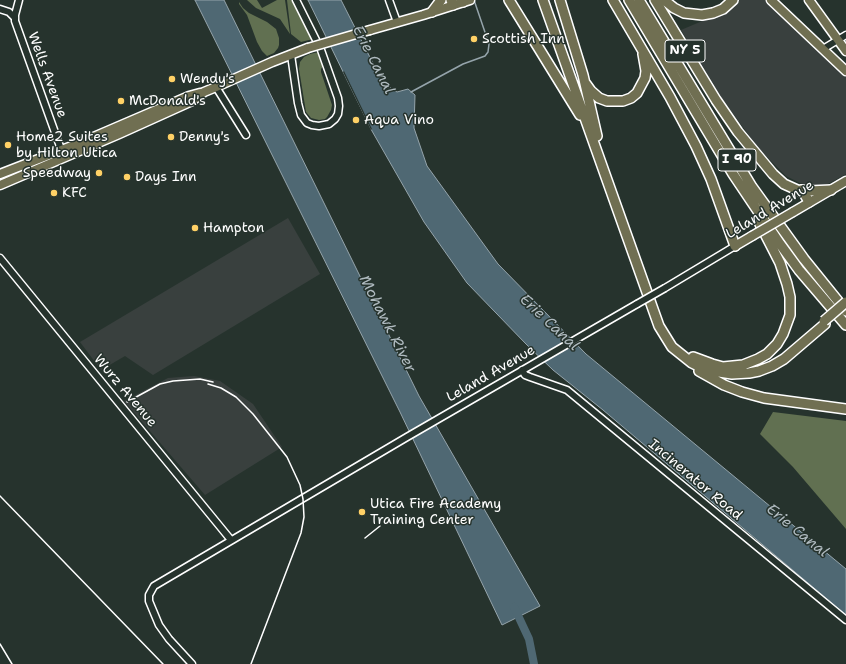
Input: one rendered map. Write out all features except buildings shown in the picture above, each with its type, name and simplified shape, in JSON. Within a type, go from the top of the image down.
[{"type":"highway","points":[[432,12],[441,0]]},
{"type":"highway","points":[[509,0],[581,117],[592,138]]},
{"type":"highway","points":[[542,0],[659,326],[672,346],[686,362],[700,372],[724,385],[742,392],[764,398],[846,409]]},
{"type":"highway","points":[[547,0],[664,324],[671,336],[690,356],[714,369],[727,371],[751,370],[764,366],[789,352],[846,306]]},
{"type":"highway","points":[[560,0],[583,76],[599,147]]},
{"type":"highway","name":"NY 5","points":[[613,0],[670,97],[696,146],[711,179],[735,246]]},
{"type":"highway","name":"I 90","points":[[628,0],[733,174],[780,244],[846,325]]},
{"type":"highway","name":"I 90","points":[[639,0],[752,187],[804,259],[846,311]]},
{"type":"highway","name":"NY 5","points":[[655,0],[682,47],[734,127],[779,180],[799,190],[831,190]]},
{"type":"highway","points":[[664,0],[674,8],[684,13],[702,15],[723,9],[732,0]]},
{"type":"highway","points":[[583,76],[591,92],[599,98],[613,102],[623,101],[630,98],[637,93],[645,78],[646,71],[640,45]]},
{"type":"highway","points":[[690,356],[723,367],[743,365],[758,359],[767,354],[776,344],[783,334],[790,315],[790,298],[780,263],[733,174]]},
{"type":"highway","points":[[799,190],[806,195],[809,202]]},
{"type":"highway","points":[[680,354],[706,370],[732,374],[759,371],[784,359],[846,302]]},
{"type":"main road","points":[[771,0],[846,71]]},
{"type":"main road","points":[[810,0],[846,51]]},
{"type":"main road","points":[[0,174],[82,142],[189,96],[204,92],[308,48],[432,12],[461,1]]},
{"type":"main road","points":[[0,185],[192,101],[204,92]]},
{"type":"main road","name":"Leland Avenue","points":[[735,246],[846,181]]},
{"type":"street","name":"Wells Avenue","points":[[19,0],[15,18],[20,38],[64,158]]},
{"type":"street","points":[[291,55],[301,115],[307,123],[318,126],[329,124],[338,114],[338,98],[321,50],[296,0]]},
{"type":"street","points":[[389,0],[397,22]]},
{"type":"street","points":[[0,10],[9,12],[15,18]]},
{"type":"street","points":[[823,49],[846,35]]},
{"type":"street","points":[[216,87],[246,135]]},
{"type":"street","name":"Leland Avenue","points":[[192,664],[177,649],[159,625],[150,605],[149,595],[154,586],[522,370],[666,288],[735,246]]},
{"type":"street","name":"Wurz Avenue","points":[[0,258],[231,540]]},
{"type":"street","name":"Incinerator Road","points":[[522,370],[525,375],[567,390],[846,620]]},
{"type":"shaded area","points":[[738,0],[767,0],[846,76],[846,174],[826,185],[812,186],[800,183],[786,176],[759,149],[723,100],[681,30],[726,11]]},
{"type":"shaded area","points":[[288,218],[320,274],[153,375],[125,356],[101,370],[80,342]]},
{"type":"shaded area","points":[[194,376],[220,381],[253,404],[282,447],[205,495],[124,401],[168,378]]},
{"type":"green space","points":[[247,0],[257,0],[262,8],[277,0],[285,0],[290,34],[280,19],[256,8]]},
{"type":"green space","points":[[287,0],[293,0],[313,39],[301,42],[291,34]]},
{"type":"green space","points":[[239,2],[249,13],[267,22],[276,29],[279,38],[279,45],[274,53],[267,56],[262,51],[247,15]]},
{"type":"green space","points":[[319,52],[323,66],[321,72],[332,105],[327,117],[319,120],[311,118],[306,112],[299,69],[300,62],[304,57]]},
{"type":"green space","points":[[773,412],[846,421],[846,529],[793,467],[760,434]]},
{"type":"water","points":[[195,0],[224,0],[419,396],[540,606],[502,625],[400,412]]},
{"type":"water","name":"Erie Canal","points":[[308,0],[341,0],[383,83],[397,92],[408,89],[415,95],[414,128],[427,166],[498,264],[586,354],[846,569],[846,615],[603,410],[553,370],[467,283],[424,222],[372,131]]},
{"type":"pier","points":[[344,71],[372,129],[371,130],[343,72]]},
{"type":"waterway","points":[[411,92],[463,64],[485,56],[488,52],[489,44],[474,0]]},
{"type":"waterway","name":"Mohawk River","points":[[514,607],[529,639],[534,664]]},
{"type":"railway","points":[[127,402],[160,384],[173,381],[200,379],[213,382]]},
{"type":"railway","points":[[208,384],[221,388],[236,397],[253,414],[287,457],[300,485],[303,499],[304,517],[301,533],[251,664]]},
{"type":"railway","points":[[0,496],[163,664]]},
{"type":"railway","points":[[365,538],[380,526]]},
{"type":"railway","points":[[0,644],[12,664]]},
{"type":"place","name":"Scottish Inn","points":[[474,39]]},
{"type":"place","name":"Wendy's","points":[[172,79]]},
{"type":"place","name":"McDonald's","points":[[121,101]]},
{"type":"place","name":"Aqua Vino","points":[[356,120]]},
{"type":"place","name":"Denny's","points":[[171,137]]},
{"type":"place","name":"Home2 Suites by Hilton Utica","points":[[8,145]]},
{"type":"place","name":"Speedway","points":[[99,173]]},
{"type":"place","name":"Days Inn","points":[[127,177]]},
{"type":"place","name":"KFC","points":[[54,193]]},
{"type":"place","name":"Hampton","points":[[195,228]]},
{"type":"place","name":"Utica Fire Academy Training Center","points":[[362,512]]}]
